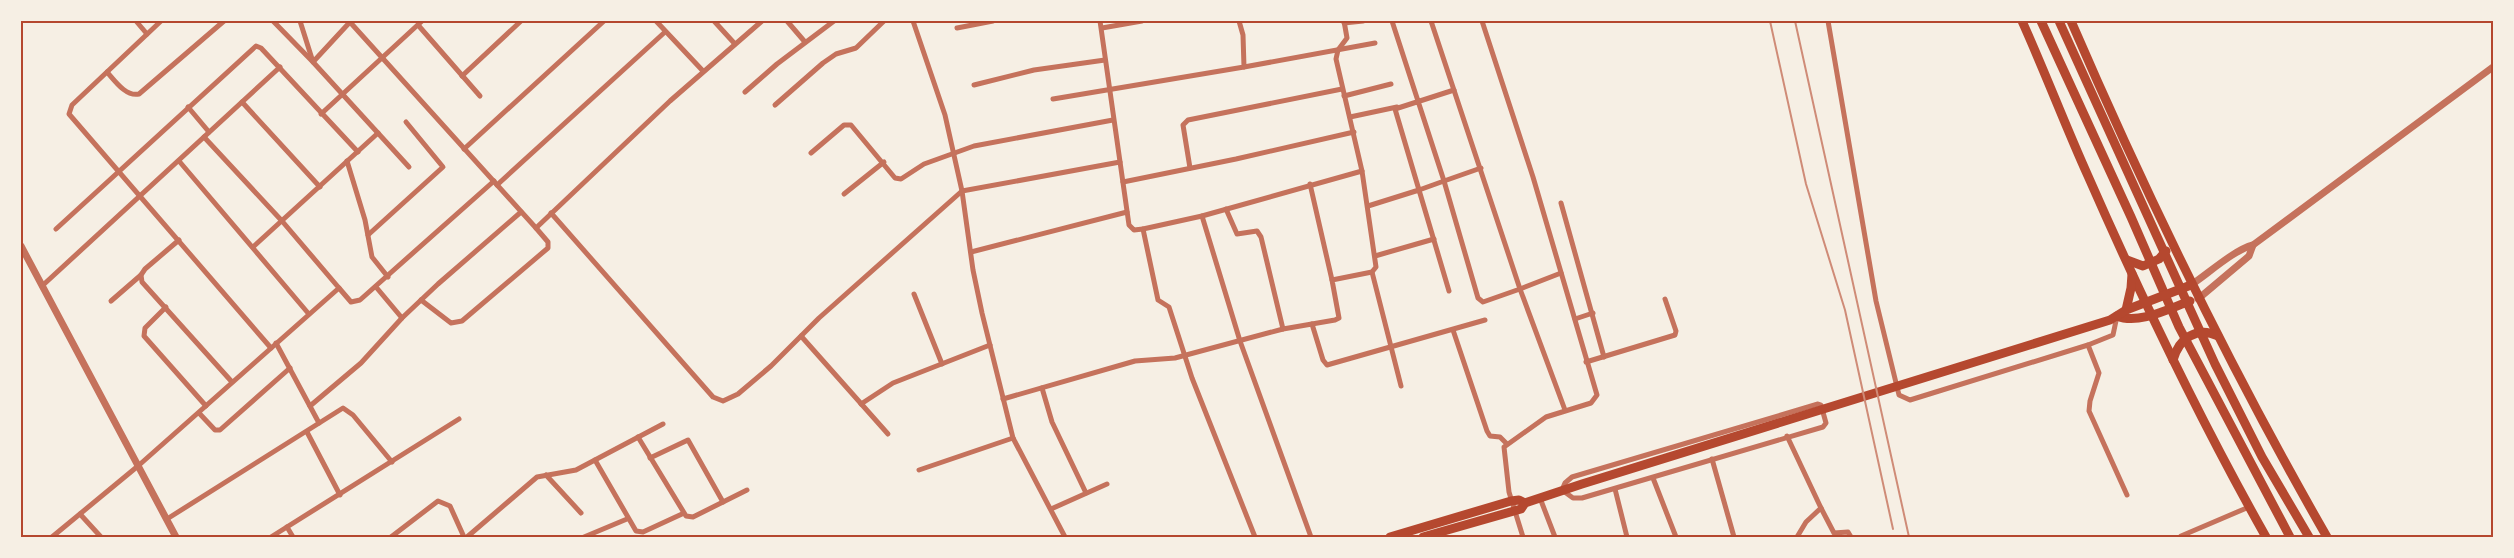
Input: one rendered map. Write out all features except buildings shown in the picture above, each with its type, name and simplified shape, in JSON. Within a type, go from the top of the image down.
[{"type":"highway","points":[[2022,21],[2158,330],[2266,537]]},
{"type":"highway","points":[[2041,21],[2180,327],[2290,537]]},
{"type":"highway","points":[[2059,21],[2215,364],[2262,457],[2309,537]]},
{"type":"highway","points":[[2071,21],[2191,285],[2291,476],[2327,537]]},
{"type":"highway","points":[[2127,260],[2143,266],[2159,259],[2168,248],[2168,234]]},
{"type":"highway","points":[[2126,310],[2132,272]]},
{"type":"highway","points":[[1390,537],[1512,506],[1521,509],[1525,503],[1562,490],[2114,318],[2126,310],[2191,285]]},
{"type":"highway","points":[[2114,318],[2152,315],[2198,299]]},
{"type":"highway","points":[[2173,360],[2176,350],[2194,332],[2207,330],[2218,336]]},
{"type":"highway","points":[[1423,537],[1444,534],[1512,506]]},
{"type":"street","points":[[136,21],[147,34]]},
{"type":"street","points":[[161,21],[72,105],[69,114],[273,346],[290,368],[319,423]]},
{"type":"street","points":[[107,72],[126,91],[135,95],[139,94],[224,21]]},
{"type":"street","points":[[273,21],[409,167]]},
{"type":"street","points":[[300,21],[313,62]]},
{"type":"street","points":[[462,76],[521,21]]},
{"type":"street","points":[[464,149],[604,21]]},
{"type":"street","points":[[656,21],[703,71]]},
{"type":"street","points":[[714,21],[735,44]]},
{"type":"street","points":[[536,228],[703,71],[761,21]]},
{"type":"street","points":[[787,21],[805,42]]},
{"type":"street","points":[[775,105],[823,63],[836,54],[856,48],[884,21]]},
{"type":"street","points":[[913,21],[945,115],[962,191],[970,252],[1013,438],[1065,537]]},
{"type":"street","points":[[957,28],[993,21]]},
{"type":"street","points":[[1100,21],[1127,212],[1132,229],[1143,229],[1202,216],[1362,171]]},
{"type":"street","points":[[1102,28],[1142,21]]},
{"type":"street","points":[[1239,21],[1243,35],[1244,67]]},
{"type":"street","points":[[1332,280],[1372,272],[1376,267],[1362,171],[1336,59],[1338,50],[1347,38],[1344,22],[1363,21]]},
{"type":"street","points":[[1392,21],[1444,181],[1478,298],[1486,302],[1561,273]]},
{"type":"street","points":[[1431,21],[1520,289],[1566,410]]},
{"type":"street","points":[[1482,21],[1531,167],[1597,397],[1591,403],[1546,417],[1507,444],[1504,453],[1512,506],[1523,537]]},
{"type":"street","points":[[1828,21],[1876,301],[1899,395],[1910,400],[2088,345],[2113,335],[2114,318]]},
{"type":"street","points":[[313,62],[350,22],[548,242],[548,248],[462,321],[451,323],[421,300]]},
{"type":"street","points":[[745,92],[832,22]]},
{"type":"street","points":[[321,114],[420,23],[480,96]]},
{"type":"street","points":[[204,137],[282,221],[347,298],[356,303],[496,183],[665,32]]},
{"type":"street","points":[[1053,99],[1375,43]]},
{"type":"street","points":[[56,229],[256,46],[261,48],[358,152]]},
{"type":"street","points":[[974,85],[1035,70],[1105,60]]},
{"type":"street","points":[[2191,285],[2241,248],[2253,245],[2493,67]]},
{"type":"street","points":[[42,286],[280,68]]},
{"type":"street","points":[[1344,96],[1391,84]]},
{"type":"street","points":[[1190,168],[1183,125],[1188,120],[1342,89]]},
{"type":"street","points":[[1350,117],[1397,107],[1454,90]]},
{"type":"street","points":[[242,102],[320,186]]},
{"type":"street","points":[[188,107],[209,132]]},
{"type":"street","points":[[1397,107],[1395,110],[1449,291]]},
{"type":"street","points":[[811,153],[848,124],[853,126],[895,177],[901,179],[924,164],[991,141],[1113,120]]},
{"type":"street","points":[[368,235],[443,167],[406,122]]},
{"type":"street","points":[[1123,182],[1354,132]]},
{"type":"street","points":[[253,247],[378,133]]},
{"type":"street","points":[[179,161],[308,314]]},
{"type":"street","points":[[347,161],[373,259],[388,277]]},
{"type":"street","points":[[844,194],[884,162]]},
{"type":"street","points":[[551,213],[716,399],[723,401],[738,394],[780,359],[801,336],[962,191],[1120,162]]},
{"type":"street","points":[[1368,206],[1481,168]]},
{"type":"street","points":[[1003,399],[1136,362],[1175,358],[1283,329],[1335,320],[1340,315],[1310,184]]},
{"type":"street","points":[[1561,203],[1604,357]]},
{"type":"street","points":[[1226,209],[1237,234],[1257,231],[1261,237],[1283,329]]},
{"type":"street","points":[[310,406],[361,363],[421,300],[521,212]]},
{"type":"street","points":[[970,252],[1127,212]]},
{"type":"street","points":[[1202,216],[1240,341],[1311,537]]},
{"type":"street","points":[[1143,229],[1158,300],[1169,307],[1185,355],[1255,537]]},
{"type":"street","points":[[1375,256],[1434,239]]},
{"type":"street","points":[[111,301],[179,240]]},
{"type":"street","points":[[2198,299],[2249,256],[2253,245]]},
{"type":"street","points":[[21,246],[176,537]]},
{"type":"street","points":[[21,265],[28,259]]},
{"type":"street","points":[[1372,272],[1401,386]]},
{"type":"street","points":[[141,275],[146,287],[232,382]]},
{"type":"street","points":[[376,287],[402,318]]},
{"type":"street","points":[[52,537],[138,466],[339,288]]},
{"type":"street","points":[[914,294],[942,364]]},
{"type":"street","points":[[1586,362],[1675,335],[1676,331],[1665,299]]},
{"type":"street","points":[[166,307],[145,328],[144,336],[206,406]]},
{"type":"street","points":[[1575,319],[1593,313]]},
{"type":"street","points":[[1312,324],[1323,360],[1327,365],[1485,320]]},
{"type":"street","points":[[1453,330],[1488,435],[1500,437],[1507,444]]},
{"type":"street","points":[[801,336],[888,434]]},
{"type":"street","points":[[861,404],[893,383],[990,345]]},
{"type":"street","points":[[2088,345],[2099,373],[2089,411],[2127,495]]},
{"type":"street","points":[[199,413],[215,430],[220,430],[290,368]]},
{"type":"street","points":[[1042,388],[1052,422],[1086,493]]},
{"type":"street","points":[[1821,405],[1825,426],[1787,436],[1578,499],[1562,490],[1565,483],[1572,477],[1821,405]]},
{"type":"street","points":[[166,519],[307,432],[339,409],[347,409],[392,462]]},
{"type":"street","points":[[271,537],[459,419]]},
{"type":"street","points":[[391,537],[438,501],[450,506],[465,537],[537,477],[576,470],[663,424]]},
{"type":"street","points":[[307,432],[340,495]]},
{"type":"street","points":[[1787,436],[1834,533],[1848,532],[1851,537]]},
{"type":"street","points":[[638,437],[682,514]]},
{"type":"street","points":[[919,470],[1013,438]]},
{"type":"street","points":[[650,458],[688,440],[723,502]]},
{"type":"street","points":[[1712,459],[1734,537]]},
{"type":"street","points":[[595,460],[636,531],[643,532],[682,514],[693,517],[747,490]]},
{"type":"street","points":[[546,475],[581,513]]},
{"type":"street","points":[[1653,478],[1676,537]]},
{"type":"street","points":[[1051,509],[1107,484]]},
{"type":"street","points":[[1615,489],[1627,537]]},
{"type":"street","points":[[1540,498],[1555,537]]},
{"type":"street","points":[[2181,536],[2249,507]]},
{"type":"street","points":[[1797,537],[1806,522],[1821,508]]},
{"type":"street","points":[[80,514],[101,537]]},
{"type":"street","points":[[584,537],[627,519]]},
{"type":"street","points":[[287,527],[293,537]]},
{"type":"railway","points":[[1770,21],[1806,184],[1845,310],[1893,529]]},
{"type":"railway","points":[[1795,21],[1909,537]]}]
